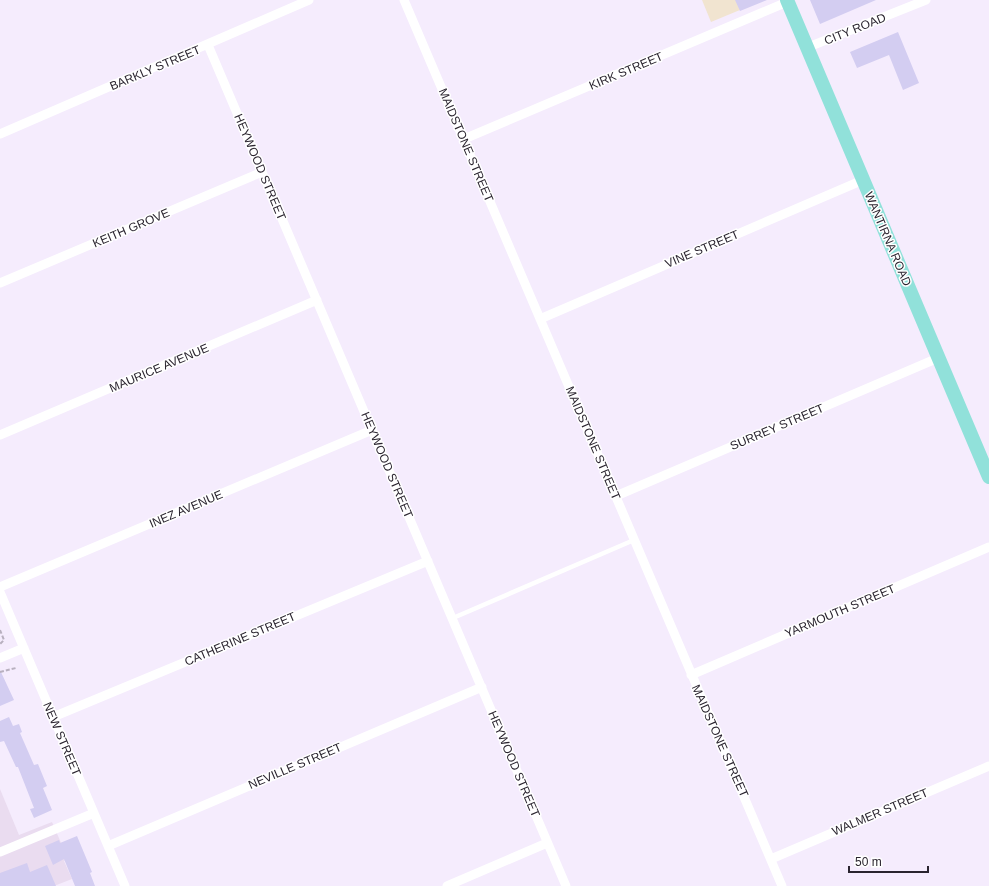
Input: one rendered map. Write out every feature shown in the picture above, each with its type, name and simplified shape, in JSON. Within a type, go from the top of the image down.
[{"type":"main road","name":"WANTIRNA ROAD","points":[[787,1],[989,477]]},
{"type":"street","name":"BARKLY STREET","points":[[0,134],[309,0]]},
{"type":"street","name":"MAIDSTONE STREET","points":[[404,0],[782,886]]},
{"type":"street","name":"CITY ROAD","points":[[806,48],[926,0]]},
{"type":"street","name":"KIRK STREET","points":[[464,139],[787,1]]},
{"type":"street","name":"HEYWOOD STREET","points":[[208,45],[566,886]]},
{"type":"street","name":"KEITH GROVE","points":[[0,283],[262,172]]},
{"type":"street","name":"VINE STREET","points":[[540,319],[863,180]]},
{"type":"street","name":"MAURICE AVENUE","points":[[0,435],[317,300]]},
{"type":"street","name":"SURREY STREET","points":[[616,496],[938,358]]},
{"type":"street","name":"INEZ AVENUE","points":[[0,587],[372,430]]},
{"type":"street","name":"YARMOUTH STREET","points":[[691,675],[989,547]]},
{"type":"street","name":"CATHERINE STREET","points":[[53,717],[428,561]]},
{"type":"street","name":"NEW STREET","points":[[0,592],[125,886]]},
{"type":"street","points":[[0,658],[24,648]]},
{"type":"street","name":"NEVILLE STREET","points":[[108,846],[482,687]]},
{"type":"street","name":"WALMER STREET","points":[[771,859],[989,766]]},
{"type":"street","points":[[0,852],[94,813]]},
{"type":"street","points":[[447,886],[547,843]]},
{"type":"lane","points":[[453,618],[634,540]]},
{"type":"path","points":[[0,630],[4,640],[0,644]]},
{"type":"path","points":[[0,672],[16,668]]},
{"type":"shaded area","points":[[702,0],[764,0],[711,22]]},
{"type":"shaded area","points":[[0,789],[19,835],[52,822],[68,859],[64,861],[72,879],[54,886],[0,886]]},
{"type":"building","points":[[735,0],[767,0],[740,11]]},
{"type":"building","points":[[810,0],[876,0],[820,24]]},
{"type":"building","points":[[898,32],[919,83],[903,90],[889,55],[857,68],[850,52]]},
{"type":"building","points":[[0,670],[14,700],[0,706]]},
{"type":"building","points":[[9,717],[13,726],[19,724],[22,732],[20,733],[34,765],[38,764],[47,786],[43,788],[52,810],[34,818],[30,809],[34,808],[18,767],[16,767],[4,741],[0,742],[0,721]]},
{"type":"building","points":[[77,836],[92,872],[90,873],[95,886],[75,886],[64,859],[53,865],[45,846],[59,840],[60,843]]},
{"type":"building","points":[[27,863],[30,872],[47,865],[56,886],[0,886],[0,873]]}]
